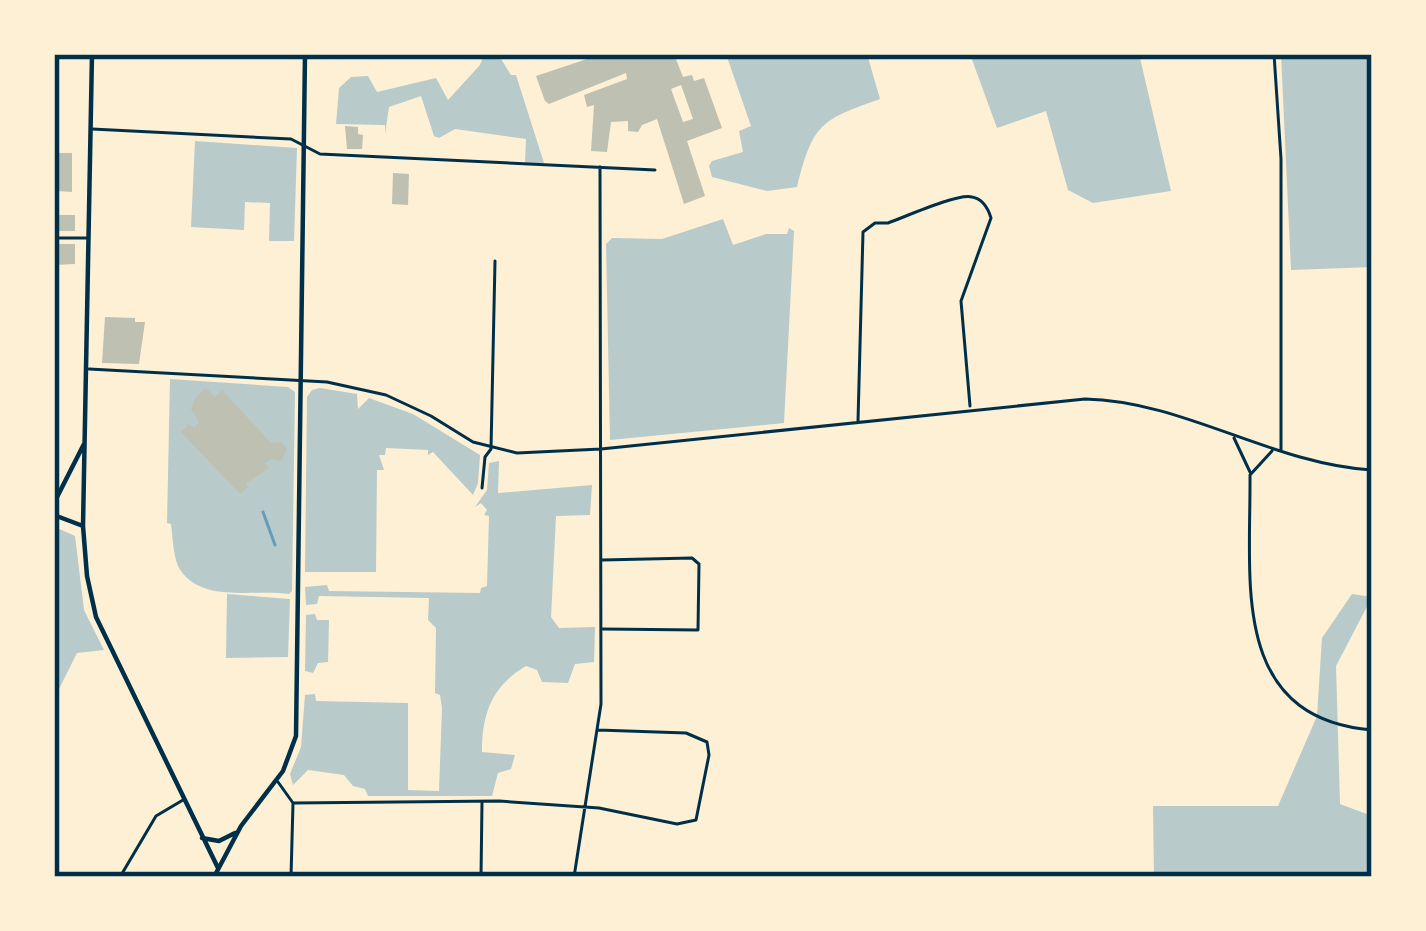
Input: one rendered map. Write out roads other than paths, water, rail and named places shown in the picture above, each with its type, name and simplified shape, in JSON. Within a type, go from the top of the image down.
[{"type":"street","points":[[214,877],[238,831],[289,759],[297,724],[306,54]]},
{"type":"street","points":[[1274,54],[1281,159],[1281,452]]},
{"type":"street","points":[[54,58],[92,56],[83,526],[87,576],[96,616],[202,838],[226,877]]},
{"type":"street","points":[[91,129],[291,139],[320,154],[655,170]]},
{"type":"street","points":[[574,877],[598,730],[602,629],[600,167]]},
{"type":"street","points":[[858,422],[863,232],[875,223],[973,196],[986,205],[991,218],[961,301],[970,409]]},
{"type":"street","points":[[54,238],[89,238]]},
{"type":"street","points":[[482,488],[484,457],[491,449],[495,261]]},
{"type":"street","points":[[89,369],[327,382],[386,395],[491,449],[517,453],[601,449],[1066,400],[1121,401],[1324,464],[1372,470]]},
{"type":"street","points":[[1232,436],[1242,449],[1250,475],[1251,602],[1264,662],[1288,696],[1313,715],[1372,730]]},
{"type":"street","points":[[54,503],[86,438]]},
{"type":"street","points":[[1250,475],[1274,450]]},
{"type":"street","points":[[54,514],[83,526]]},
{"type":"street","points":[[601,560],[692,558],[699,564],[698,630],[602,629]]},
{"type":"street","points":[[293,802],[482,800],[586,808],[685,824],[696,820],[709,755],[703,738],[686,733],[598,730]]},
{"type":"street","points":[[277,781],[293,802],[291,877]]},
{"type":"street","points":[[120,877],[156,816],[184,800]]},
{"type":"street","points":[[481,877],[482,800]]},
{"type":"street","points":[[202,838],[219,841],[238,831]]},
{"type":"waterway","points":[[263,512],[275,545]]}]
